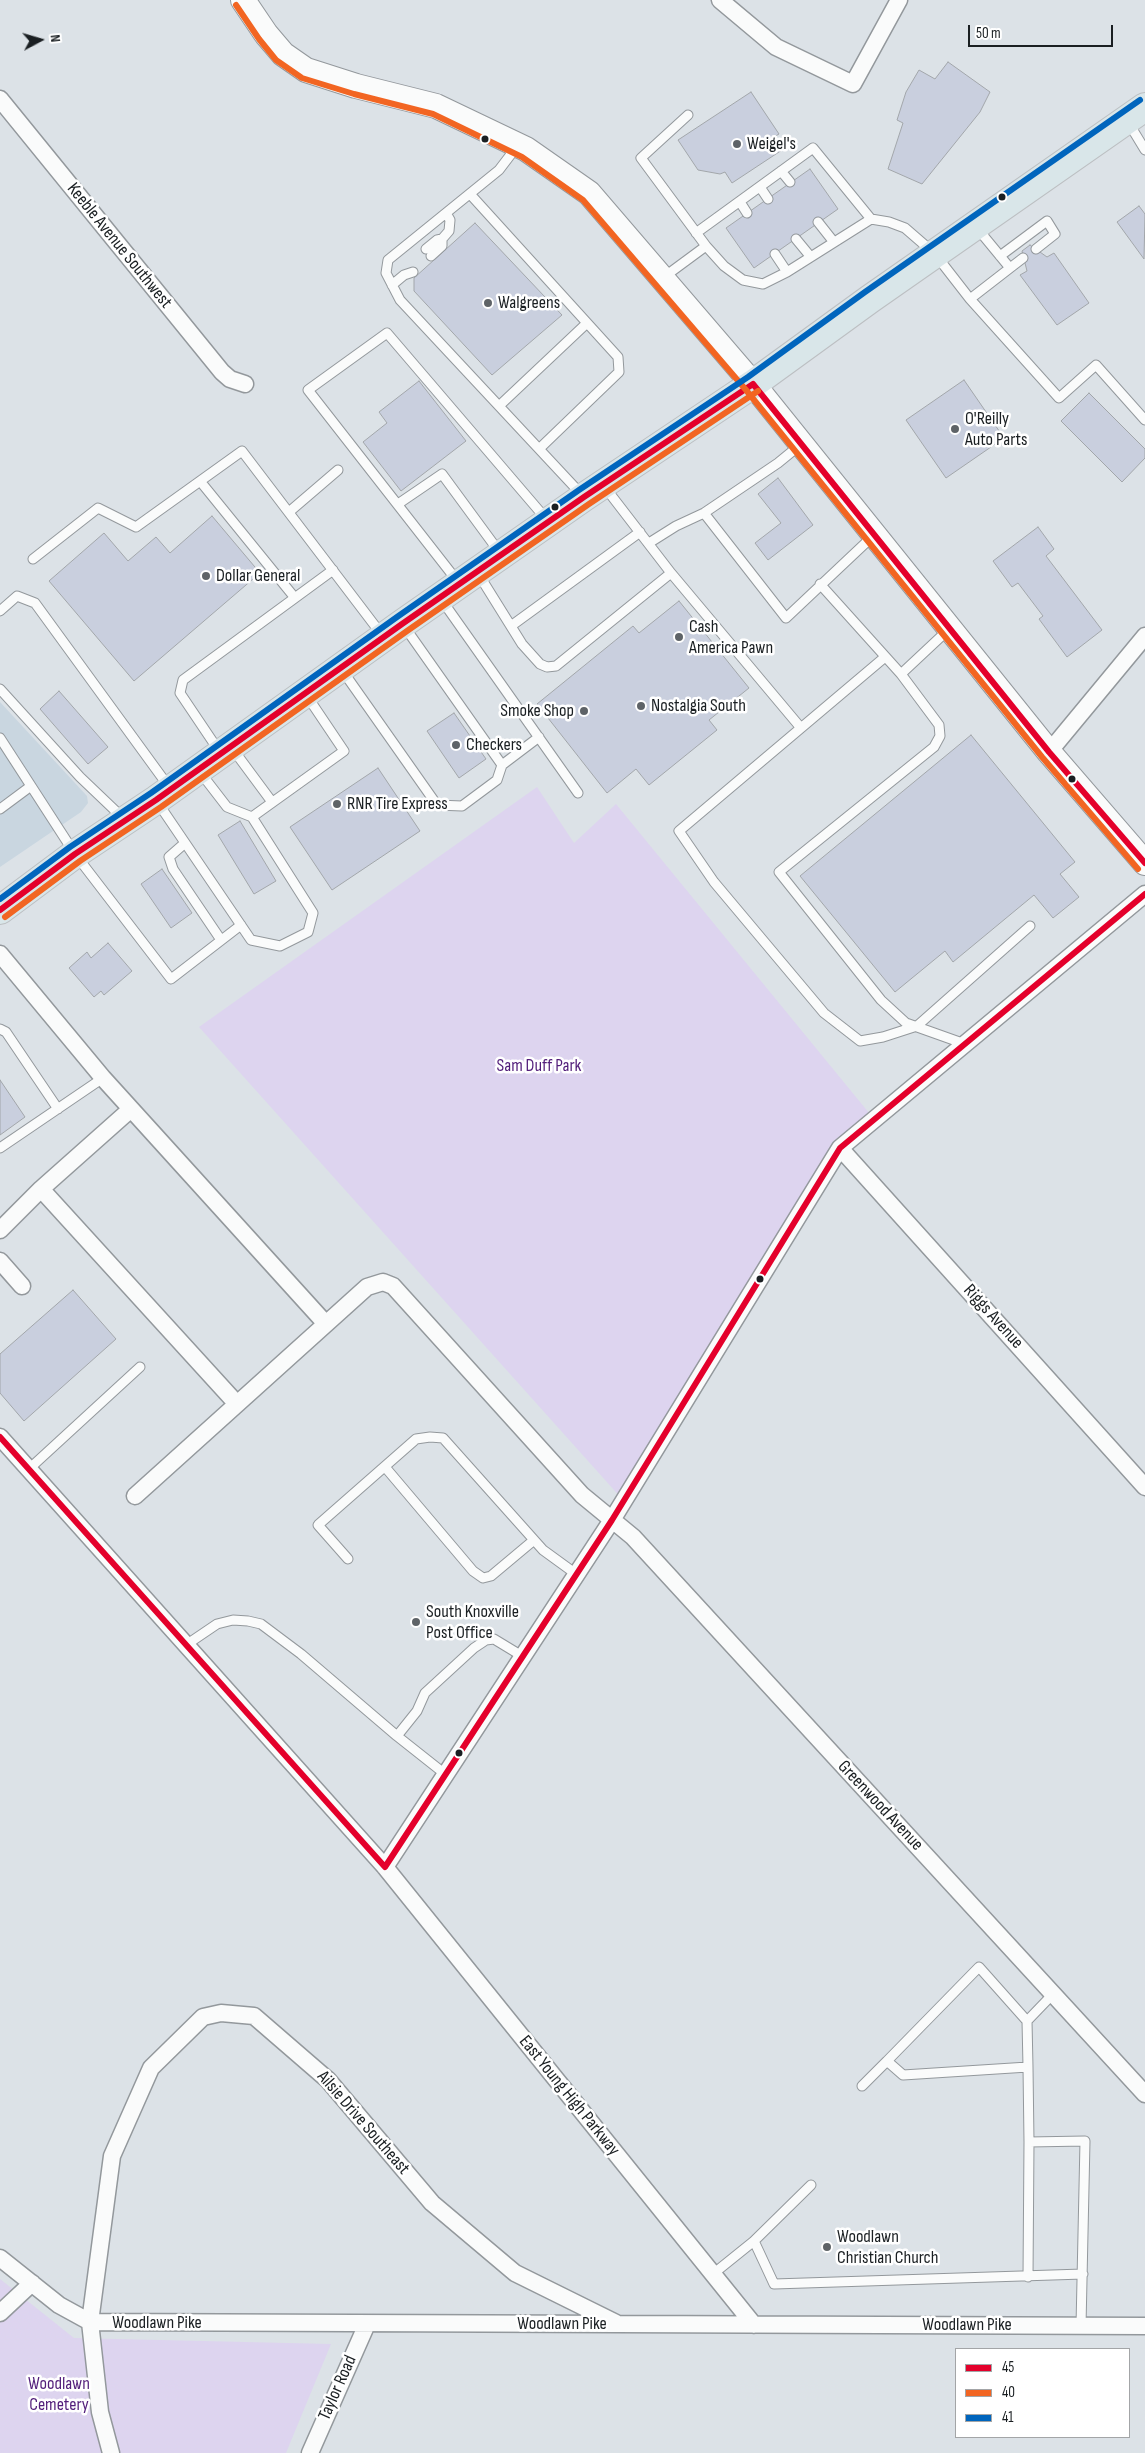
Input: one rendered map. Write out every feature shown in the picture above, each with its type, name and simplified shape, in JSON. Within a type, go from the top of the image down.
[{"type":"highway","points":[[0,910],[75,854],[163,795],[393,630],[502,556],[548,522],[754,384],[935,254],[1136,114]]},
{"type":"street","points":[[243,0],[277,47],[306,70],[356,86],[436,106],[518,145],[589,193],[664,277],[754,384],[1049,752],[1145,863]]},
{"type":"street","points":[[720,0],[776,47],[853,84],[899,0]]},
{"type":"street","name":"Keeble Avenue Southwest","points":[[0,99],[222,372],[230,379],[245,384]]},
{"type":"street","points":[[1049,752],[1145,636]]},
{"type":"street","points":[[385,1867],[612,1520],[840,1148],[1145,894]]},
{"type":"street","points":[[0,954],[103,1078],[326,1324],[134,1496]]},
{"type":"street","points":[[0,1230],[41,1189],[131,1109]]},
{"type":"street","name":"Riggs Avenue","points":[[840,1148],[1145,1487]]},
{"type":"street","points":[[41,1189],[237,1404]]},
{"type":"street","points":[[0,1260],[22,1286]]},
{"type":"street","name":"Greenwood Avenue","points":[[326,1324],[367,1287],[383,1282],[393,1286],[582,1495],[640,1545],[1145,2094]]},
{"type":"street","name":"East Young High Parkway","points":[[0,1437],[385,1867],[754,2325]]},
{"type":"street","name":"Ailsie Drive Southeast","points":[[111,2453],[100,2412],[90,2322],[112,2156],[151,2068],[203,2017],[221,2013],[254,2016],[328,2080],[432,2203],[515,2273],[620,2325]]},
{"type":"street","name":"Woodlawn Pike","points":[[0,2258],[59,2305],[90,2322],[1145,2326]]},
{"type":"street","points":[[0,2313],[32,2283]]},
{"type":"street","name":"Taylor Road","points":[[310,2453],[367,2324]]},
{"type":"lane","points":[[1136,114],[1145,150]]},
{"type":"lane","points":[[688,115],[641,158],[706,246],[724,266],[743,280],[763,284],[787,272],[833,241],[872,219],[889,222],[905,228],[935,254],[970,299],[1059,398],[1096,365],[1145,420]]},
{"type":"lane","points":[[518,145],[498,170],[388,260],[386,273],[400,300],[539,449],[594,491],[640,532],[671,573],[800,728]]},
{"type":"lane","points":[[696,234],[813,148],[872,219]]},
{"type":"lane","points":[[781,171],[790,182]]},
{"type":"lane","points":[[760,187],[768,199]]},
{"type":"lane","points":[[470,194],[618,357],[619,372],[539,449]]},
{"type":"lane","points":[[740,202],[747,213]]},
{"type":"lane","points":[[428,253],[442,246],[442,239],[449,231],[450,220],[446,213]]},
{"type":"lane","points":[[1000,256],[1047,221],[1055,234],[1036,249]]},
{"type":"lane","points":[[818,222],[833,241]]},
{"type":"lane","points":[[975,226],[1010,268]]},
{"type":"lane","points":[[796,238],[810,256]]},
{"type":"lane","points":[[664,277],[706,246]]},
{"type":"lane","points":[[775,254],[787,272]]},
{"type":"lane","points":[[970,299],[1023,258]]},
{"type":"lane","points":[[392,285],[408,272]]},
{"type":"lane","points":[[499,406],[588,323]]},
{"type":"lane","points":[[548,522],[387,333],[308,390],[460,585],[539,737],[578,793]]},
{"type":"lane","points":[[649,543],[676,526],[704,513],[778,463],[802,443]]},
{"type":"lane","points":[[33,559],[98,508],[136,527],[242,451],[333,570],[393,630],[502,765]]},
{"type":"lane","points":[[289,512],[338,470]]},
{"type":"lane","points":[[398,504],[442,474],[502,556]]},
{"type":"lane","points":[[200,481],[295,598]]},
{"type":"lane","points":[[704,513],[786,618],[820,584],[854,556],[875,534]]},
{"type":"lane","points":[[511,626],[640,532]]},
{"type":"lane","points":[[272,802],[225,750],[180,693],[183,680],[333,570]]},
{"type":"lane","points":[[460,585],[511,626],[522,644],[540,664],[547,667],[556,666],[671,573]]},
{"type":"lane","points":[[820,584],[901,674],[939,725],[940,736],[934,747],[779,872],[881,1000],[906,1023],[965,1044]]},
{"type":"lane","points":[[0,611],[17,596],[35,603],[163,795],[185,843],[251,940],[280,946],[308,932],[313,912],[252,817],[227,807],[198,770]]},
{"type":"lane","points":[[901,674],[950,628]]},
{"type":"lane","points":[[885,657],[678,831],[714,882],[831,1019],[860,1041],[883,1037],[917,1026],[1030,926]]},
{"type":"lane","points":[[341,667],[437,805],[462,806],[497,780],[502,765],[539,737]]},
{"type":"lane","points":[[0,689],[80,777],[125,821]]},
{"type":"lane","points":[[252,817],[344,751],[306,693]]},
{"type":"lane","points":[[0,738],[75,854],[170,979],[241,925]]},
{"type":"lane","points":[[0,809],[31,786]]},
{"type":"lane","points":[[185,843],[169,857],[173,869],[221,940]]},
{"type":"lane","points":[[0,1029],[6,1032],[58,1109]]},
{"type":"lane","points":[[0,1148],[103,1078]]},
{"type":"lane","points":[[28,1469],[140,1368]]},
{"type":"lane","points":[[348,1559],[318,1525],[416,1439],[430,1437],[442,1438],[543,1550],[576,1574]]},
{"type":"lane","points":[[385,1467],[473,1571],[483,1578],[491,1576],[534,1540]]},
{"type":"lane","points":[[186,1644],[217,1624],[233,1620],[261,1624],[301,1654],[397,1736],[445,1774]]},
{"type":"lane","points":[[397,1736],[417,1712],[424,1693],[447,1670],[480,1644],[494,1639],[522,1656]]},
{"type":"lane","points":[[862,2086],[978,1967],[1027,2021],[1029,2142],[1028,2276]]},
{"type":"lane","points":[[1027,2021],[1053,1994]]},
{"type":"lane","points":[[887,2061],[903,2075],[1028,2067]]},
{"type":"lane","points":[[1029,2142],[1086,2141],[1081,2326]]},
{"type":"lane","points":[[713,2274],[754,2241],[811,2185]]},
{"type":"lane","points":[[754,2241],[774,2284],[1083,2274]]},
{"type":"shaded area","points":[[0,702],[87,796],[88,803],[81,812],[0,867]]},
{"type":"green space","name":"Sam Duff Park","points":[[537,787],[574,843],[616,804],[874,1119],[840,1148],[623,1500],[199,1027]]},
{"type":"green space","name":"Woodlawn Cemetery","points":[[0,2279],[74,2338],[331,2344],[286,2453],[0,2453]]},
{"type":"building","points":[[948,62],[990,92],[980,112],[922,184],[888,169],[903,123],[897,120],[906,92],[919,70],[935,79]]},
{"type":"building","points":[[751,92],[779,134],[774,137],[782,150],[732,183],[725,172],[720,174],[698,170],[678,140]]},
{"type":"building","points":[[810,169],[838,209],[754,268],[726,228]]},
{"type":"building","points":[[1139,206],[1145,214],[1144,259],[1117,222]]},
{"type":"building","name":"Walgreens","points":[[475,223],[562,315],[492,375],[414,291],[414,278]]},
{"type":"building","points":[[1030,245],[1047,257],[1054,253],[1089,303],[1057,325],[1020,275],[1027,271],[1022,251]]},
{"type":"building","name":"O'Reilly Auto Parts","points":[[964,380],[1004,438],[946,478],[906,420]]},
{"type":"building","points":[[419,381],[466,441],[401,491],[363,442],[387,423],[379,412]]},
{"type":"building","points":[[1089,393],[1145,449],[1145,458],[1122,482],[1061,421]]},
{"type":"building","points":[[778,478],[813,525],[768,560],[755,543],[781,523],[758,494]]},
{"type":"building","points":[[212,516],[260,573],[134,681],[49,581],[104,533],[128,561],[156,537],[170,553]]},
{"type":"building","points":[[1038,527],[1054,549],[1046,556],[1102,630],[1067,657],[1039,619],[1043,616],[1018,583],[1012,587],[993,561]]},
{"type":"building","points":[[679,601],[749,688],[709,720],[717,730],[649,785],[636,769],[607,793],[537,704],[633,626],[639,633]]},
{"type":"building","points":[[59,691],[108,747],[88,764],[40,709]]},
{"type":"building","name":"Checkers","points":[[454,713],[486,759],[459,778],[427,731]]},
{"type":"building","points":[[971,735],[1075,862],[1060,874],[1079,897],[1053,918],[1034,895],[953,962],[945,951],[895,992],[800,876]]},
{"type":"building","points":[[378,768],[420,831],[332,890],[290,827]]},
{"type":"building","points":[[240,821],[276,881],[254,894],[218,835]]},
{"type":"building","points":[[162,869],[192,913],[171,928],[141,884]]},
{"type":"building","points":[[108,943],[132,971],[104,995],[101,991],[94,997],[69,968],[87,952],[91,958]]},
{"type":"building","points":[[0,1080],[25,1117],[0,1135]]},
{"type":"building","points":[[73,1290],[116,1339],[24,1421],[0,1393],[0,1354]]},
{"type":"transit line","name":"40","points":[[236,5],[276,60],[302,78],[354,94],[433,114],[522,157],[583,200],[746,390],[1042,757],[1138,869]]},
{"type":"transit line","name":"41","points":[[0,899],[70,847],[151,793],[397,617],[579,490],[748,377],[865,292],[1140,100]]},
{"type":"transit line","name":"45","points":[[0,910],[75,854],[156,800],[402,624],[584,497],[753,384],[1049,752],[1145,863]]},
{"type":"transit line","name":"40","points":[[5,917],[80,861],[161,807],[407,631],[589,504],[758,391]]},
{"type":"transit line","name":"45","points":[[0,1437],[385,1867],[612,1520],[840,1148],[1145,894]]},
{"type":"place","name":"Weigel's","points":[[737,144]]},
{"type":"place","name":"Walgreens","points":[[488,303]]},
{"type":"place","name":"O'Reilly Auto Parts","points":[[955,429]]},
{"type":"place","name":"Dollar General","points":[[206,576]]},
{"type":"place","name":"Cash America Pawn","points":[[679,637]]},
{"type":"place","name":"Nostalgia South","points":[[641,706]]},
{"type":"place","name":"Smoke Shop","points":[[584,711]]},
{"type":"place","name":"Checkers","points":[[456,745]]},
{"type":"place","name":"RNR Tire Express","points":[[337,804]]},
{"type":"place","name":"South Knoxville Post Office","points":[[416,1622]]},
{"type":"place","name":"Woodlawn Christian Church","points":[[827,2247]]}]
